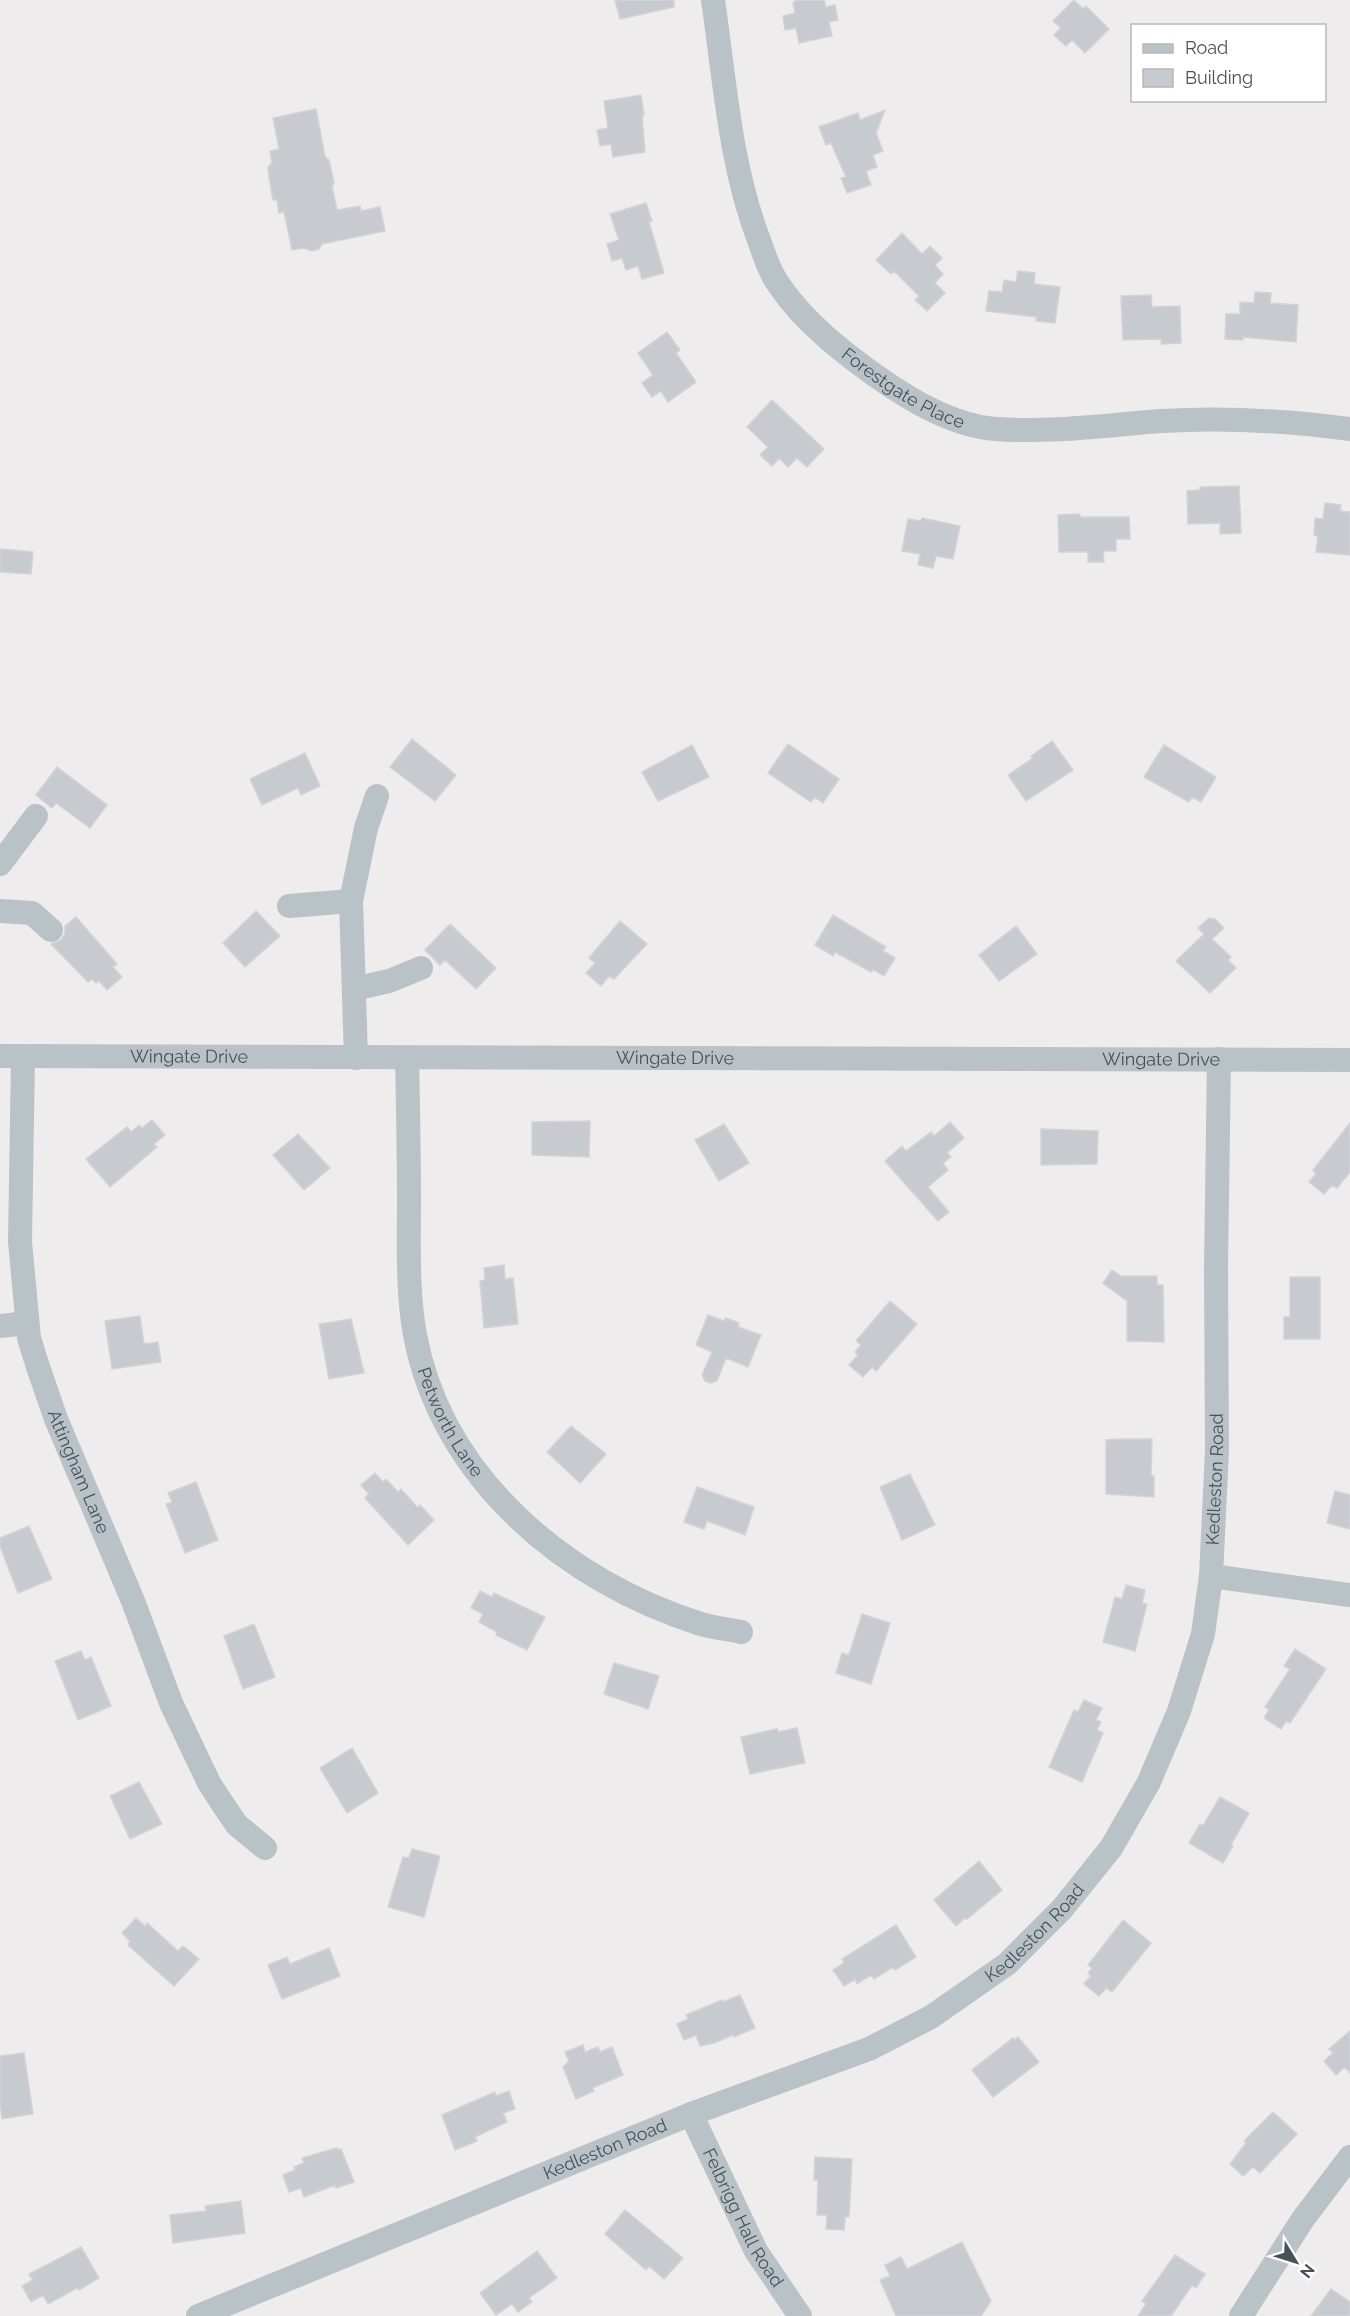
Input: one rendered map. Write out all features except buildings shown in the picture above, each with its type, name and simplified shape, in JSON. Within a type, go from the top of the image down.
[{"type":"street","name":"Forestgate Place","points":[[713,0],[736,167],[758,239],[777,284],[802,314],[838,348],[904,396],[969,424],[995,429],[1097,428],[1191,420],[1286,422],[1350,429]]},
{"type":"street","points":[[356,1058],[351,901],[366,828],[377,796]]},
{"type":"street","points":[[0,864],[36,816]]},
{"type":"street","points":[[289,906],[351,901]]},
{"type":"street","points":[[0,911],[32,914],[51,930]]},
{"type":"street","points":[[354,989],[389,981],[421,968]]},
{"type":"street","name":"Wingate Drive","points":[[12,1057],[1350,1060]]},
{"type":"street","name":"Attingham Lane","points":[[12,1057],[20,1242],[27,1323],[32,1347],[56,1419],[133,1600],[171,1703],[209,1783],[237,1825],[265,1848]]},
{"type":"street","name":"Petworth Lane","points":[[407,1058],[409,1286],[414,1326],[432,1396],[462,1452],[495,1495],[531,1530],[559,1553],[595,1577],[631,1598],[703,1625],[741,1632]]},
{"type":"street","name":"Kedleston Road","points":[[198,2316],[691,2114],[869,2049],[931,2017],[1007,1964],[1062,1909],[1111,1848],[1149,1782],[1179,1711],[1203,1634],[1211,1576],[1217,1450],[1216,1268],[1219,1059]]},
{"type":"street","points":[[0,1326],[27,1323]]},
{"type":"street","points":[[1211,1576],[1350,1595]]},
{"type":"street","name":"Felbrigg Hall Road","points":[[691,2114],[756,2251],[800,2316]]},
{"type":"street","points":[[1241,2316],[1303,2219],[1350,2157]]}]
